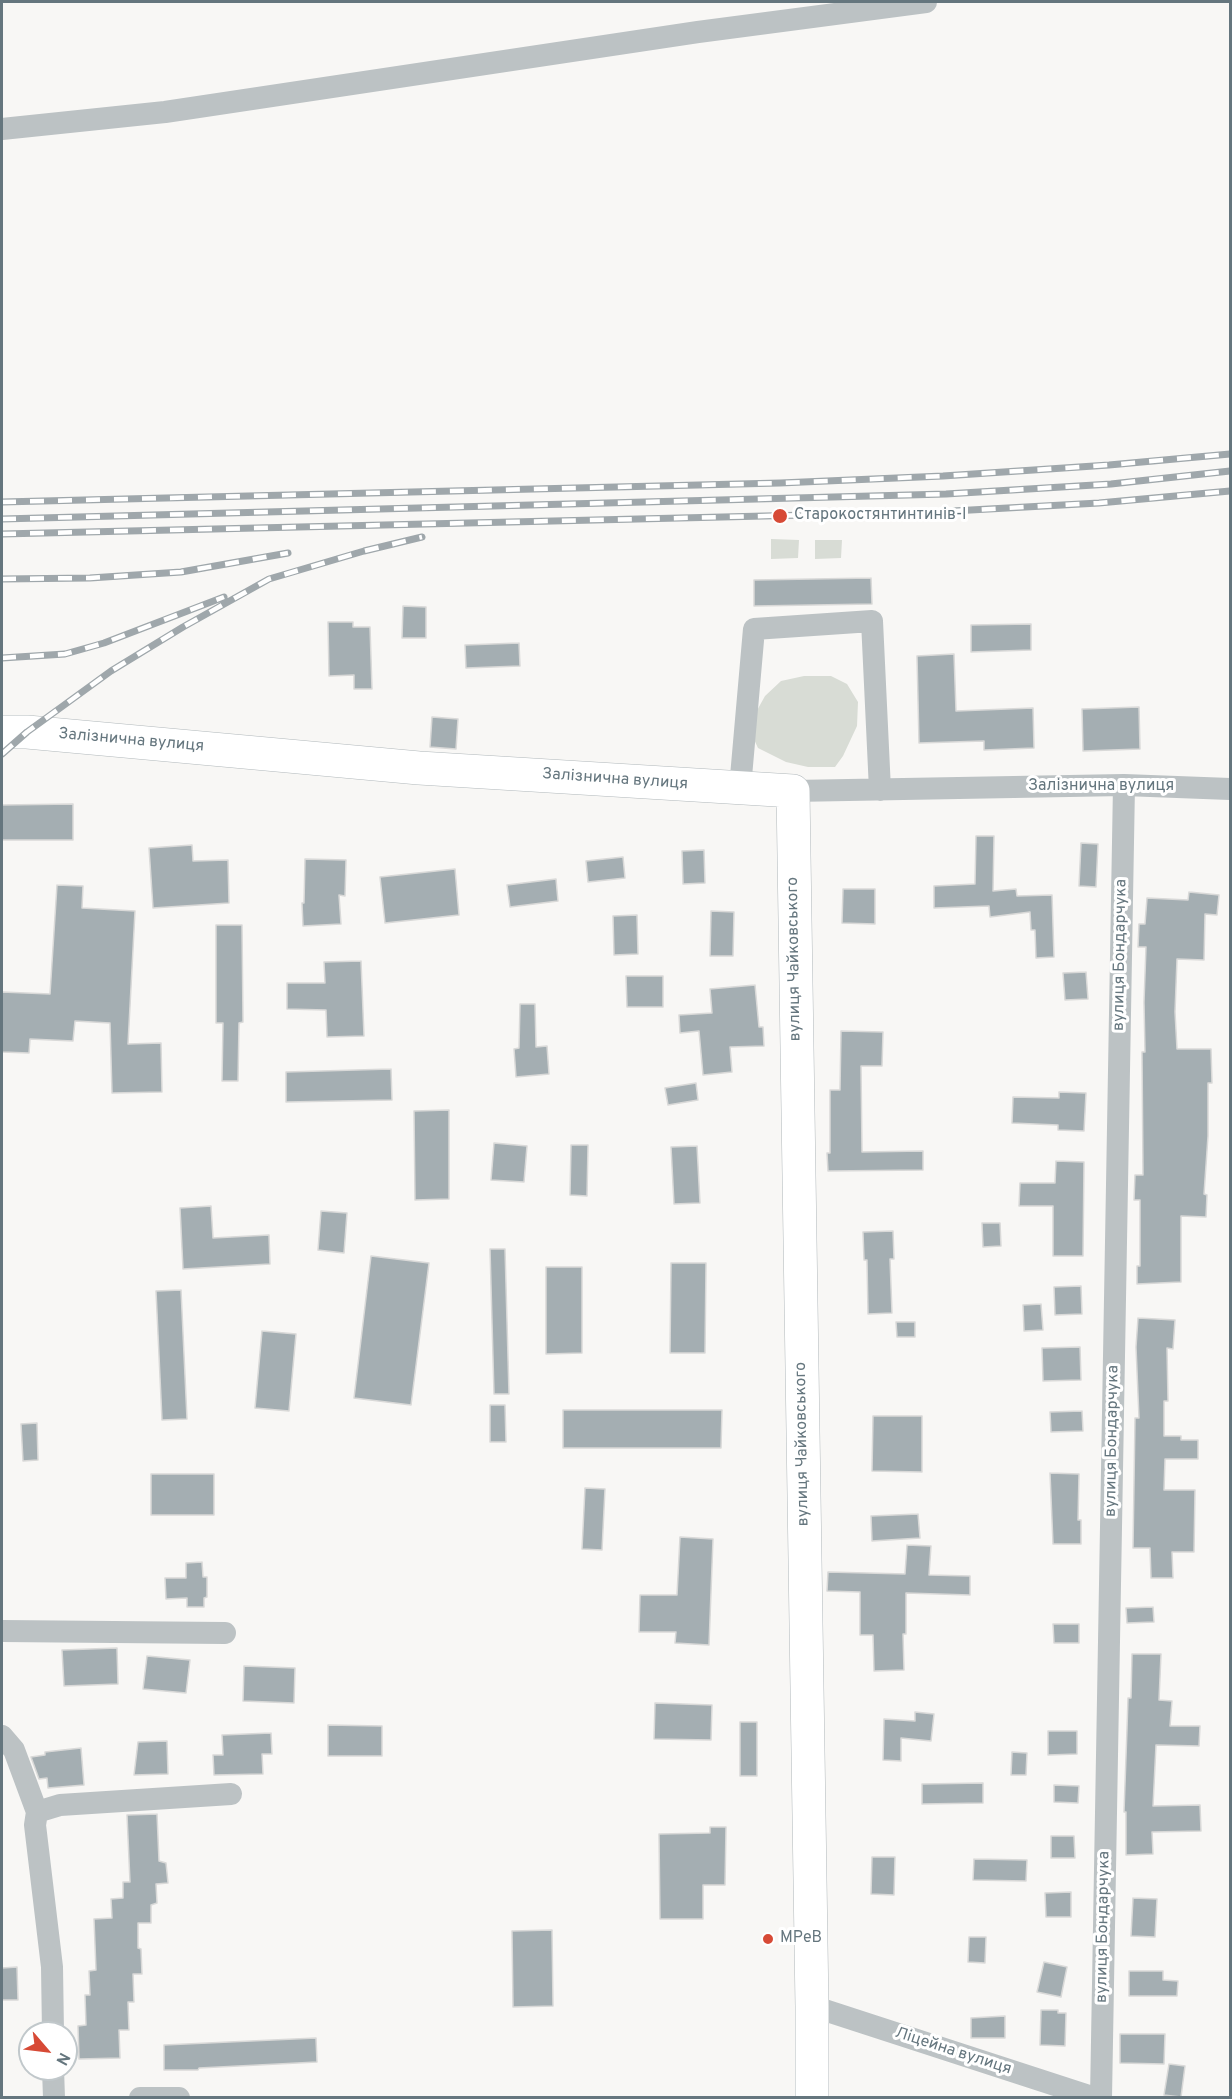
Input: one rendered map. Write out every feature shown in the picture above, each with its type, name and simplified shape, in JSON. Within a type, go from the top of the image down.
[{"type":"street","points":[[2,129],[165,112],[686,34],[926,2]]},
{"type":"street","points":[[740,788],[754,629],[872,621],[880,789]]},
{"type":"street","name":"Залізнична вулиця","points":[[2,732],[27,732],[419,768],[793,791],[1124,785],[1230,789]]},
{"type":"street","name":"вулиця Бондарчука","points":[[1101,2097],[1124,785]]},
{"type":"street","name":"вулиця Чайковського","points":[[793,791],[812,2097]]},
{"type":"street","points":[[2,1631],[225,1633]]},
{"type":"street","points":[[2,1736],[14,1750],[37,1812],[35,1825],[52,1967],[53,2021]]},
{"type":"street","points":[[37,1812],[60,1805],[231,1794]]},
{"type":"street","name":"Ліцейна вулиця","points":[[812,2006],[1095,2097]]},
{"type":"street","points":[[53,2081],[54,2097]]},
{"type":"street","points":[[140,2097],[179,2097]]},
{"type":"shaded area","points":[[771,539],[799,540],[798,558],[771,559]]},
{"type":"shaded area","points":[[815,540],[842,540],[841,558],[815,559]]},
{"type":"shaded area","points":[[804,676],[831,676],[847,684],[858,702],[857,726],[843,756],[835,767],[808,767],[786,762],[758,748],[751,733],[755,714],[765,696],[781,681]]},
{"type":"building","points":[[871,578],[872,604],[754,606],[754,580]]},
{"type":"building","points":[[403,606],[426,607],[426,638],[402,638]]},
{"type":"building","points":[[328,622],[353,622],[353,627],[370,627],[372,689],[354,689],[354,675],[329,676]]},
{"type":"building","points":[[1031,624],[1031,650],[971,652],[971,625]]},
{"type":"building","points":[[519,643],[520,666],[466,668],[465,645]]},
{"type":"building","points":[[954,654],[956,711],[1033,708],[1034,748],[984,750],[984,741],[919,743],[917,656]]},
{"type":"building","points":[[1139,707],[1140,749],[1083,751],[1082,709]]},
{"type":"building","points":[[432,717],[458,719],[456,749],[430,747]]},
{"type":"building","points":[[73,804],[73,840],[2,840],[2,805]]},
{"type":"building","points":[[976,836],[994,836],[993,891],[1016,889],[1017,896],[1052,895],[1054,957],[1036,958],[1035,930],[1031,930],[1030,912],[990,917],[989,906],[934,908],[934,886],[975,884]]},
{"type":"building","points":[[1081,843],[1098,844],[1096,887],[1079,886]]},
{"type":"building","points":[[192,845],[193,861],[228,860],[229,903],[153,908],[149,848]]},
{"type":"building","points":[[704,850],[705,883],[683,884],[682,851]]},
{"type":"building","points":[[623,857],[625,878],[588,882],[586,861]]},
{"type":"building","points":[[305,859],[346,860],[345,896],[339,895],[341,924],[303,926]]},
{"type":"building","points":[[455,869],[459,915],[385,923],[380,877]]},
{"type":"building","points":[[556,879],[558,901],[510,907],[507,885]]},
{"type":"building","points":[[57,885],[83,886],[82,908],[135,911],[128,1044],[161,1043],[162,1092],[112,1093],[110,1023],[75,1021],[73,1041],[30,1039],[29,1053],[2,1052],[2,992],[50,994]]},
{"type":"building","points":[[843,889],[875,889],[875,924],[842,923]]},
{"type":"building","points":[[1189,892],[1219,895],[1217,915],[1205,914],[1204,960],[1177,959],[1175,1012],[1177,1049],[1211,1049],[1212,1083],[1208,1083],[1208,1136],[1204,1194],[1207,1195],[1206,1217],[1181,1216],[1181,1282],[1137,1284],[1137,1266],[1140,1266],[1140,1200],[1134,1200],[1135,1175],[1143,1175],[1142,1052],[1145,1052],[1146,947],[1138,947],[1139,924],[1145,924],[1147,898],[1188,900]]},
{"type":"building","points":[[711,911],[734,912],[733,956],[710,956]]},
{"type":"building","points":[[637,915],[638,954],[614,955],[613,916]]},
{"type":"building","points":[[216,925],[242,925],[243,1022],[239,1023],[238,1081],[222,1081],[223,1023],[216,1023]]},
{"type":"building","points":[[361,961],[364,1036],[327,1037],[326,1010],[287,1009],[287,983],[325,983],[324,962]]},
{"type":"building","points":[[1086,972],[1088,999],[1065,1000],[1063,973]]},
{"type":"building","points":[[626,976],[663,976],[663,1007],[627,1007]]},
{"type":"building","points":[[755,985],[759,1027],[763,1027],[764,1046],[730,1047],[732,1072],[703,1075],[699,1031],[680,1033],[679,1015],[712,1013],[710,989]]},
{"type":"building","points":[[520,1004],[535,1004],[536,1047],[547,1046],[549,1074],[516,1077],[514,1049],[519,1048]]},
{"type":"building","points":[[841,1031],[883,1032],[882,1066],[861,1066],[862,1152],[923,1151],[923,1170],[828,1171],[830,1090],[840,1090]]},
{"type":"building","points":[[391,1069],[392,1100],[286,1102],[286,1072]]},
{"type":"building","points":[[696,1083],[698,1100],[668,1105],[665,1088]]},
{"type":"building","points":[[1059,1092],[1086,1093],[1084,1131],[1058,1130],[1058,1125],[1012,1123],[1013,1097],[1059,1098]]},
{"type":"building","points":[[449,1110],[449,1199],[415,1200],[414,1111]]},
{"type":"building","points":[[494,1143],[527,1146],[524,1182],[491,1180]]},
{"type":"building","points":[[571,1145],[588,1145],[587,1196],[570,1195]]},
{"type":"building","points":[[697,1146],[700,1203],[674,1204],[671,1147]]},
{"type":"building","points":[[1056,1161],[1084,1162],[1083,1256],[1053,1256],[1053,1206],[1019,1206],[1020,1183],[1055,1183]]},
{"type":"building","points":[[211,1206],[213,1238],[269,1235],[270,1264],[183,1269],[180,1208]]},
{"type":"building","points":[[321,1211],[347,1213],[344,1253],[318,1250]]},
{"type":"building","points":[[982,1223],[1000,1223],[1001,1246],[983,1247]]},
{"type":"building","points":[[893,1231],[894,1259],[890,1259],[892,1313],[868,1314],[867,1260],[864,1260],[863,1232]]},
{"type":"building","points":[[490,1249],[505,1249],[509,1394],[494,1394]]},
{"type":"building","points":[[371,1256],[429,1263],[411,1405],[354,1398]]},
{"type":"building","points":[[671,1263],[706,1263],[705,1353],[670,1353]]},
{"type":"building","points":[[546,1267],[582,1267],[582,1353],[546,1354]]},
{"type":"building","points":[[1081,1286],[1082,1314],[1055,1315],[1054,1287]]},
{"type":"building","points":[[181,1290],[187,1419],[162,1420],[156,1291]]},
{"type":"building","points":[[1041,1304],[1043,1330],[1024,1331],[1023,1305]]},
{"type":"building","points":[[1138,1318],[1175,1320],[1173,1349],[1167,1348],[1168,1401],[1164,1401],[1164,1436],[1181,1436],[1181,1440],[1198,1440],[1198,1459],[1165,1459],[1164,1490],[1195,1490],[1194,1552],[1172,1552],[1173,1578],[1151,1578],[1150,1548],[1133,1548],[1135,1418],[1139,1418],[1136,1347]]},
{"type":"building","points":[[896,1322],[915,1322],[915,1337],[897,1337]]},
{"type":"building","points":[[262,1331],[296,1334],[289,1411],[255,1408]]},
{"type":"building","points":[[1080,1347],[1081,1380],[1043,1381],[1042,1348]]},
{"type":"building","points":[[490,1405],[505,1405],[506,1442],[490,1442]]},
{"type":"building","points":[[563,1410],[722,1410],[721,1448],[563,1448]]},
{"type":"building","points":[[1082,1411],[1083,1431],[1051,1432],[1050,1412]]},
{"type":"building","points":[[873,1416],[922,1416],[922,1472],[872,1471]]},
{"type":"building","points":[[37,1423],[38,1460],[23,1461],[21,1424]]},
{"type":"building","points":[[1050,1473],[1079,1474],[1078,1520],[1081,1520],[1081,1544],[1053,1544]]},
{"type":"building","points":[[151,1474],[214,1474],[214,1515],[151,1515]]},
{"type":"building","points":[[585,1488],[605,1489],[602,1550],[582,1549]]},
{"type":"building","points":[[918,1514],[920,1538],[872,1541],[871,1516]]},
{"type":"building","points":[[680,1537],[713,1539],[709,1645],[675,1643],[676,1632],[639,1632],[640,1595],[677,1595]]},
{"type":"building","points":[[907,1545],[931,1546],[929,1575],[970,1576],[970,1595],[906,1593],[906,1634],[903,1634],[904,1670],[874,1671],[873,1635],[860,1635],[860,1592],[827,1591],[828,1572],[905,1574]]},
{"type":"building","points":[[202,1562],[203,1577],[207,1577],[207,1597],[204,1598],[204,1607],[187,1607],[187,1598],[166,1599],[165,1578],[186,1578],[186,1563]]},
{"type":"building","points":[[1153,1607],[1154,1622],[1127,1623],[1126,1608]]},
{"type":"building","points":[[1053,1624],[1079,1624],[1079,1643],[1054,1643]]},
{"type":"building","points":[[117,1648],[118,1684],[64,1686],[62,1650]]},
{"type":"building","points":[[1132,1654],[1161,1654],[1159,1700],[1172,1701],[1170,1726],[1200,1726],[1199,1746],[1156,1745],[1153,1806],[1200,1805],[1201,1831],[1152,1832],[1153,1854],[1126,1855],[1126,1812],[1124,1812]]},
{"type":"building","points":[[147,1656],[190,1660],[186,1693],[143,1689]]},
{"type":"building","points":[[244,1666],[295,1668],[294,1703],[243,1701]]},
{"type":"building","points":[[655,1703],[712,1705],[711,1740],[654,1739]]},
{"type":"building","points":[[915,1712],[934,1714],[931,1741],[901,1738],[901,1761],[883,1760],[884,1719],[915,1721]]},
{"type":"building","points":[[740,1722],[757,1722],[757,1776],[740,1776]]},
{"type":"building","points":[[328,1725],[382,1726],[382,1756],[328,1756]]},
{"type":"building","points":[[1048,1731],[1077,1731],[1077,1754],[1048,1755]]},
{"type":"building","points":[[271,1733],[272,1754],[262,1754],[263,1774],[214,1775],[213,1755],[223,1755],[222,1735]]},
{"type":"building","points":[[167,1741],[168,1774],[134,1775],[138,1742]]},
{"type":"building","points":[[81,1748],[84,1785],[48,1788],[47,1778],[39,1779],[31,1757],[45,1755],[45,1752]]},
{"type":"building","points":[[1012,1752],[1027,1753],[1026,1775],[1011,1775]]},
{"type":"building","points":[[983,1783],[983,1803],[922,1804],[922,1784]]},
{"type":"building","points":[[1054,1785],[1079,1786],[1078,1803],[1054,1802]]},
{"type":"building","points":[[157,1814],[159,1861],[166,1863],[168,1883],[156,1884],[157,1903],[151,1905],[151,1923],[138,1923],[138,1948],[141,1949],[142,1974],[133,1974],[134,2002],[128,2002],[129,2030],[119,2030],[120,2058],[79,2059],[78,2026],[86,2025],[85,1995],[90,1995],[89,1971],[96,1970],[94,1919],[112,1918],[111,1899],[123,1898],[123,1882],[130,1882],[127,1815]]},
{"type":"building","points":[[710,1827],[726,1827],[725,1885],[703,1885],[703,1919],[660,1919],[659,1834],[710,1833]]},
{"type":"building","points":[[1051,1836],[1074,1836],[1075,1858],[1051,1858]]},
{"type":"building","points":[[872,1857],[895,1857],[894,1895],[871,1894]]},
{"type":"building","points":[[974,1859],[1027,1860],[1026,1881],[973,1880]]},
{"type":"building","points":[[1071,1892],[1071,1917],[1046,1917],[1045,1893]]},
{"type":"building","points":[[1133,1898],[1157,1899],[1155,1937],[1131,1936]]},
{"type":"building","points":[[552,1930],[553,2006],[513,2007],[512,1931]]},
{"type":"building","points":[[969,1937],[986,1937],[985,1963],[968,1962]]},
{"type":"building","points":[[1044,1962],[1067,1967],[1061,1997],[1037,1992]]},
{"type":"building","points":[[17,1967],[18,2000],[2,2000],[2,1968]]},
{"type":"building","points":[[1129,1971],[1163,1971],[1163,1980],[1178,1981],[1177,1996],[1129,1996]]},
{"type":"building","points":[[1041,2010],[1058,2010],[1058,2013],[1066,2013],[1065,2046],[1040,2045]]},
{"type":"building","points":[[1005,2016],[1005,2038],[971,2038],[971,2018]]},
{"type":"building","points":[[1120,2034],[1165,2034],[1164,2064],[1120,2063]]},
{"type":"building","points":[[316,2038],[317,2062],[164,2070],[164,2045]]},
{"type":"building","points":[[1169,2064],[1185,2066],[1181,2097],[1164,2095]]},
{"type":"railway","points":[[2,502],[780,483],[943,476],[1230,454]]},
{"type":"railway","points":[[2,519],[946,494],[1111,484],[1230,471]]},
{"type":"railway","points":[[2,534],[934,512],[1099,503],[1230,491]]},
{"type":"railway","points":[[2,754],[27,732],[111,671],[269,579],[364,551],[422,537]]},
{"type":"railway","points":[[2,579],[90,578],[181,572],[288,553]]},
{"type":"railway","points":[[2,658],[65,654],[104,643],[224,597]]},
{"type":"place","name":"Старокостянтинтинів-І","points":[[780,516]]},
{"type":"place","name":"МРеВ","points":[[768,1939]]}]
